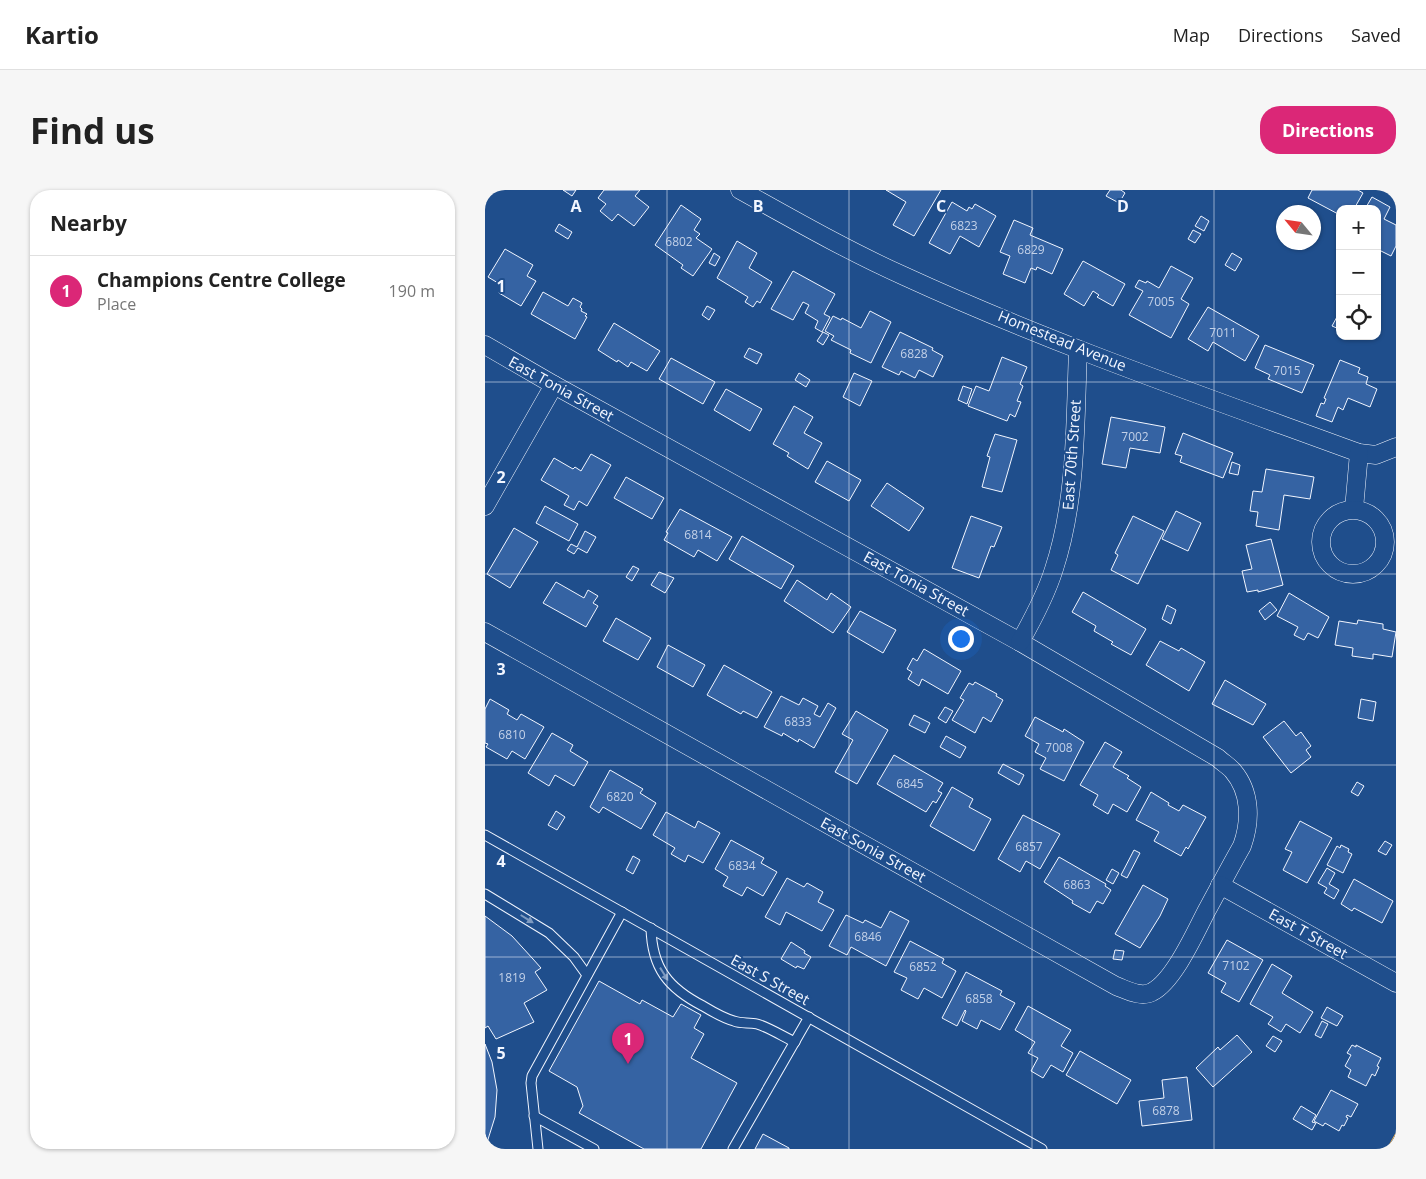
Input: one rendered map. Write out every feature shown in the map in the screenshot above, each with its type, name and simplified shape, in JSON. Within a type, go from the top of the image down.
[{"type":"street","name":"Homestead Avenue","points":[[748,192],[845,247],[904,276],[1078,350],[1359,453],[1375,455],[1396,447]]},
{"type":"street","name":"East Tonia Street","points":[[485,346],[1021,642],[1218,758],[1233,771],[1241,783],[1249,815],[1247,832],[1242,846],[1220,885]]},
{"type":"street","name":"East 70th Street","points":[[1021,642],[1053,572],[1068,514],[1073,476],[1078,350]]},
{"type":"street","points":[[485,506],[554,385]]},
{"type":"street","points":[[1354,509],[1359,453]]},
{"type":"street","name":"East Sonia Street","points":[[485,632],[1116,986],[1133,993],[1147,994],[1154,991],[1165,980],[1180,960],[1220,885]]},
{"type":"street","name":"East T Street","points":[[1220,885],[1396,983]]},
{"type":"lane","name":"East S Street","points":[[485,835],[1042,1149]]},
{"type":"lane","points":[[485,894],[549,933],[574,957],[587,975]]},
{"type":"lane","points":[[538,1149],[531,1083],[532,1076],[622,912]]},
{"type":"lane","points":[[651,928],[652,945],[658,964],[670,985],[721,1016],[733,1021],[757,1024],[795,1042]]},
{"type":"lane","points":[[733,1149],[809,1017]]},
{"type":"lane","points":[[534,1116],[594,1149]]},
{"type":"building","points":[[563,190],[576,190],[572,196]]},
{"type":"building","points":[[604,190],[640,190],[635,196],[649,207],[634,226],[618,214],[612,221],[600,211],[606,204],[598,198]]},
{"type":"building","points":[[886,190],[941,190],[914,236],[893,225],[906,202]]},
{"type":"building","points":[[1110,190],[1121,190],[1125,193],[1119,203],[1106,196]]},
{"type":"building","points":[[1312,190],[1358,190],[1363,193],[1356,205],[1336,205],[1336,213],[1308,198]]},
{"type":"building","points":[[1372,197],[1390,207],[1384,219],[1396,225],[1396,246],[1391,256],[1381,251],[1381,205],[1367,205]]},
{"type":"building","points":[[952,202],[967,211],[969,207],[972,209],[975,204],[996,216],[979,247],[960,236],[950,254],[929,243]]},
{"type":"building","points":[[681,205],[701,219],[694,230],[700,234],[696,238],[712,249],[693,276],[681,268],[683,265],[655,245]]},
{"type":"building","points":[[1201,216],[1209,221],[1204,231],[1195,226]]},
{"type":"building","points":[[1014,220],[1033,228],[1030,235],[1063,249],[1052,274],[1037,267],[1036,270],[1031,268],[1025,283],[1003,274],[1010,256],[1000,252]]},
{"type":"building","points":[[559,224],[572,232],[568,239],[555,231]]},
{"type":"building","points":[[1193,230],[1201,234],[1195,243],[1188,239]]},
{"type":"building","points":[[737,241],[757,253],[749,268],[772,282],[760,303],[757,301],[753,307],[745,302],[748,297],[717,278]]},
{"type":"building","points":[[505,249],[533,265],[527,276],[536,281],[521,306],[499,293],[503,286],[488,277]]},
{"type":"building","points":[[714,253],[720,257],[715,266],[709,263]]},
{"type":"building","points":[[1232,253],[1242,259],[1235,271],[1225,265]]},
{"type":"building","points":[[1083,261],[1125,284],[1113,306],[1097,297],[1099,295],[1093,291],[1084,306],[1064,294]]},
{"type":"building","points":[[1171,266],[1193,278],[1181,299],[1189,304],[1171,338],[1129,315],[1143,291],[1135,287],[1139,280],[1146,283],[1147,281],[1159,288]]},
{"type":"building","points":[[793,271],[835,294],[824,314],[830,317],[822,332],[815,328],[818,321],[805,313],[809,305],[803,302],[793,320],[771,309]]},
{"type":"building","points":[[543,292],[568,306],[573,298],[582,303],[581,311],[587,314],[585,316],[587,317],[575,339],[531,314]]},
{"type":"building","points":[[707,306],[715,310],[709,320],[702,315]]},
{"type":"building","points":[[1208,307],[1259,336],[1245,361],[1213,342],[1208,351],[1188,339]]},
{"type":"building","points":[[870,311],[891,322],[871,363],[850,353],[851,350],[831,340],[834,336],[825,331],[833,316],[841,320],[842,318],[861,328]]},
{"type":"building","points":[[1336,319],[1336,328],[1332,326]]},
{"type":"building","points":[[614,323],[660,351],[647,371],[631,362],[628,367],[598,350]]},
{"type":"building","points":[[823,332],[829,335],[823,345],[817,341]]},
{"type":"building","points":[[900,332],[933,348],[932,350],[943,356],[933,377],[919,370],[915,378],[901,371],[899,375],[882,367]]},
{"type":"building","points":[[1265,345],[1314,365],[1302,393],[1268,379],[1270,375],[1255,368]]},
{"type":"building","points":[[749,348],[762,354],[757,364],[744,357]]},
{"type":"building","points":[[1002,357],[1027,367],[1020,384],[1023,386],[1017,401],[1021,402],[1015,417],[1010,414],[1007,421],[968,406],[976,386],[989,391]]},
{"type":"building","points":[[671,358],[715,382],[703,404],[659,379]]},
{"type":"building","points":[[1340,360],[1360,368],[1358,373],[1368,377],[1366,384],[1377,389],[1370,407],[1348,398],[1343,410],[1338,407],[1332,422],[1316,416],[1321,403],[1324,404],[1326,399],[1324,398]]},
{"type":"building","points":[[799,373],[810,380],[806,387],[795,380]]},
{"type":"building","points":[[854,373],[872,381],[860,406],[843,397]]},
{"type":"building","points":[[963,386],[972,389],[967,404],[958,400]]},
{"type":"building","points":[[726,389],[762,409],[750,431],[714,410]]},
{"type":"building","points":[[794,406],[813,417],[804,433],[822,443],[808,469],[787,456],[789,453],[773,444]]},
{"type":"building","points":[[1111,417],[1165,427],[1160,453],[1130,448],[1126,468],[1102,464]]},
{"type":"building","points":[[1183,433],[1233,453],[1223,478],[1180,462],[1182,456],[1175,454]]},
{"type":"building","points":[[995,434],[1017,440],[1002,492],[982,487],[990,457],[987,456]]},
{"type":"building","points":[[591,454],[611,465],[587,506],[579,501],[574,510],[564,505],[569,496],[541,480],[554,458],[573,469],[575,467],[581,471]]},
{"type":"building","points":[[827,461],[861,480],[849,501],[815,482]]},
{"type":"building","points":[[1232,462],[1240,465],[1238,475],[1229,473]]},
{"type":"building","points":[[1266,469],[1314,477],[1310,499],[1284,495],[1279,530],[1256,526],[1258,512],[1250,511],[1253,491],[1262,492]]},
{"type":"building","points":[[626,477],[664,498],[652,519],[614,498]]},
{"type":"building","points":[[887,483],[924,508],[909,531],[871,506]]},
{"type":"building","points":[[545,506],[578,524],[569,541],[536,523]]},
{"type":"building","points":[[680,509],[732,537],[717,561],[698,550],[694,557],[664,540],[668,533],[666,532]]},
{"type":"building","points":[[1176,511],[1201,523],[1188,551],[1162,539]]},
{"type":"building","points":[[971,516],[1002,527],[994,547],[991,546],[979,578],[952,568]]},
{"type":"building","points":[[1133,516],[1164,531],[1138,584],[1111,570],[1118,555],[1115,553]]},
{"type":"building","points":[[514,528],[538,542],[510,588],[487,574]]},
{"type":"building","points":[[585,531],[596,537],[587,553],[578,548],[574,554],[567,550],[571,544],[577,547]]},
{"type":"building","points":[[742,536],[794,566],[781,589],[729,559]]},
{"type":"building","points":[[1271,539],[1283,585],[1258,592],[1258,590],[1247,592],[1242,571],[1252,569],[1246,545]]},
{"type":"building","points":[[633,566],[639,569],[632,581],[626,577]]},
{"type":"building","points":[[659,572],[674,578],[665,593],[651,585]]},
{"type":"building","points":[[797,580],[827,600],[831,593],[851,607],[833,633],[784,601]]},
{"type":"building","points":[[556,582],[584,598],[588,590],[598,596],[593,603],[598,606],[586,627],[543,603]]},
{"type":"building","points":[[1083,592],[1146,629],[1131,655],[1111,644],[1113,642],[1094,631],[1096,626],[1072,612]]},
{"type":"building","points":[[1289,593],[1329,617],[1318,638],[1308,633],[1304,640],[1294,635],[1298,627],[1277,616]]},
{"type":"building","points":[[1270,602],[1277,610],[1265,620],[1259,611]]},
{"type":"building","points":[[1167,605],[1176,610],[1171,624],[1162,619]]},
{"type":"building","points":[[860,611],[896,630],[883,653],[847,632]]},
{"type":"building","points":[[616,618],[651,638],[638,660],[603,641]]},
{"type":"building","points":[[1358,620],[1383,624],[1383,629],[1396,632],[1392,657],[1373,654],[1373,659],[1352,656],[1353,648],[1335,645],[1339,621],[1357,624]]},
{"type":"building","points":[[1160,641],[1179,651],[1181,648],[1205,662],[1189,691],[1146,665]]},
{"type":"building","points":[[668,645],[705,665],[693,687],[657,667]]},
{"type":"building","points":[[924,649],[961,671],[948,694],[922,679],[919,686],[908,679],[912,672],[907,669],[913,658],[917,661]]},
{"type":"building","points":[[724,665],[772,692],[757,718],[743,711],[741,714],[707,695]]},
{"type":"building","points":[[1225,680],[1266,704],[1253,725],[1212,704]]},
{"type":"building","points":[[975,682],[997,694],[996,696],[1003,700],[991,722],[983,717],[975,733],[952,720],[964,700],[960,698],[969,683],[973,685]]},
{"type":"building","points":[[781,696],[799,705],[803,698],[818,706],[814,714],[820,717],[828,703],[836,708],[814,748],[799,739],[798,742],[783,733],[782,736],[764,727]]},
{"type":"building","points":[[490,699],[509,710],[507,714],[517,720],[521,714],[544,727],[525,759],[512,751],[507,759],[486,747],[488,744],[485,743],[485,709]]},
{"type":"building","points":[[1361,699],[1376,702],[1373,721],[1358,718]]},
{"type":"building","points":[[945,707],[953,711],[946,723],[938,718]]},
{"type":"building","points":[[856,711],[888,730],[857,784],[835,772],[853,740],[842,734]]},
{"type":"building","points":[[914,715],[930,723],[925,733],[909,725]]},
{"type":"building","points":[[1035,717],[1063,732],[1064,729],[1084,742],[1064,781],[1040,769],[1046,758],[1035,752],[1039,744],[1025,736]]},
{"type":"building","points":[[1284,721],[1296,736],[1301,732],[1311,746],[1306,750],[1311,757],[1291,773],[1263,737]]},
{"type":"building","points":[[552,733],[573,745],[570,751],[588,762],[574,786],[555,775],[549,786],[528,773]]},
{"type":"building","points":[[946,736],[966,747],[960,758],[940,747]]},
{"type":"building","points":[[1105,742],[1122,752],[1113,767],[1129,776],[1127,778],[1141,787],[1127,812],[1113,804],[1108,814],[1093,805],[1098,795],[1080,785]]},
{"type":"building","points":[[894,755],[943,783],[938,791],[942,793],[936,803],[933,801],[926,812],[877,784]]},
{"type":"building","points":[[1003,764],[1024,775],[1019,785],[998,773]]},
{"type":"building","points":[[610,770],[643,789],[640,793],[656,803],[641,829],[603,807],[599,813],[590,807]]},
{"type":"building","points":[[1357,782],[1364,786],[1358,796],[1351,792]]},
{"type":"building","points":[[952,787],[973,799],[969,807],[991,819],[974,851],[930,826]]},
{"type":"building","points":[[1151,792],[1179,811],[1183,805],[1206,817],[1188,849],[1186,847],[1181,856],[1154,841],[1159,832],[1136,820]]},
{"type":"building","points":[[556,811],[565,817],[557,830],[548,825]]},
{"type":"building","points":[[666,812],[695,828],[698,821],[720,833],[703,863],[688,855],[685,862],[671,854],[675,848],[653,835]]},
{"type":"building","points":[[1023,815],[1060,834],[1040,869],[1026,861],[1020,872],[998,859]]},
{"type":"building","points":[[1300,821],[1332,838],[1307,883],[1283,870],[1292,852],[1285,849]]},
{"type":"building","points":[[731,840],[764,858],[761,863],[777,872],[763,896],[747,887],[742,896],[723,886],[728,877],[715,869]]},
{"type":"building","points":[[1385,841],[1392,845],[1386,855],[1378,851]]},
{"type":"building","points":[[1341,845],[1349,849],[1348,852],[1352,854],[1343,873],[1327,865],[1337,846],[1340,848]]},
{"type":"building","points":[[1134,850],[1140,853],[1127,878],[1121,875]]},
{"type":"building","points":[[633,856],[640,860],[633,874],[626,870]]},
{"type":"building","points":[[1059,857],[1106,884],[1105,886],[1111,890],[1103,904],[1097,901],[1090,913],[1072,903],[1073,901],[1044,882]]},
{"type":"building","points":[[1327,868],[1335,873],[1329,884],[1339,890],[1334,899],[1324,893],[1327,888],[1318,883]]},
{"type":"building","points":[[1112,869],[1119,873],[1113,884],[1106,880]]},
{"type":"building","points":[[787,878],[804,887],[807,883],[823,892],[818,902],[834,910],[822,931],[786,912],[780,925],[765,917]]},
{"type":"building","points":[[1354,879],[1393,901],[1382,923],[1354,908],[1352,911],[1341,904]]},
{"type":"building","points":[[1143,885],[1168,899],[1140,948],[1115,934]]},
{"type":"building","points":[[890,911],[909,921],[886,966],[851,947],[847,955],[829,946],[846,915],[863,923],[865,920],[881,928]]},
{"type":"building","points":[[485,916],[512,936],[541,968],[535,972],[547,990],[524,1003],[534,1022],[496,1039],[488,1026],[485,1028]]},
{"type":"building","points":[[1227,940],[1263,960],[1239,1002],[1221,992],[1226,983],[1208,973]]},
{"type":"building","points":[[910,941],[944,959],[942,963],[956,971],[942,998],[924,988],[918,999],[901,990],[907,978],[894,972]]},
{"type":"building","points":[[791,942],[811,957],[804,969],[797,966],[796,968],[781,959]]},
{"type":"building","points":[[1115,950],[1124,951],[1122,960],[1113,959]]},
{"type":"building","points":[[1272,964],[1292,976],[1282,993],[1313,1012],[1300,1033],[1286,1024],[1281,1032],[1268,1024],[1273,1017],[1250,1004]]},
{"type":"building","points":[[966,972],[1002,991],[1000,995],[1015,1003],[1000,1030],[981,1020],[977,1029],[962,1021],[965,1010],[957,1026],[942,1018]]},
{"type":"building","points":[[599,981],[640,1004],[642,1000],[673,1017],[681,1004],[701,1015],[694,1028],[704,1034],[691,1058],[737,1083],[701,1149],[644,1149],[579,1113],[583,1106],[577,1087],[549,1071]]},
{"type":"building","points":[[1028,1006],[1071,1030],[1061,1046],[1073,1053],[1063,1072],[1051,1065],[1043,1078],[1031,1071],[1038,1058],[1028,1053],[1035,1042],[1015,1030]]},
{"type":"building","points":[[1327,1007],[1343,1016],[1337,1026],[1321,1018]]},
{"type":"building","points":[[1322,1021],[1328,1024],[1321,1038],[1315,1035]]},
{"type":"building","points":[[1237,1035],[1252,1052],[1213,1087],[1196,1068],[1218,1047],[1220,1050]]},
{"type":"building","points":[[1273,1036],[1282,1041],[1275,1052],[1266,1046]]},
{"type":"building","points":[[485,1044],[492,1062],[497,1090],[495,1117],[485,1149]]},
{"type":"building","points":[[1352,1045],[1356,1047],[1356,1045],[1381,1058],[1375,1076],[1372,1074],[1366,1086],[1348,1077],[1351,1070],[1345,1066],[1351,1055],[1347,1053]]},
{"type":"building","points":[[1080,1051],[1131,1080],[1117,1104],[1066,1075]]},
{"type":"building","points":[[1187,1077],[1192,1120],[1142,1126],[1139,1101],[1164,1098],[1162,1080]]},
{"type":"building","points":[[1331,1090],[1358,1104],[1351,1117],[1347,1115],[1346,1117],[1348,1118],[1344,1126],[1342,1125],[1339,1131],[1325,1123],[1323,1126],[1314,1121]]},
{"type":"building","points":[[1301,1106],[1316,1115],[1312,1122],[1316,1123],[1312,1130],[1293,1119]]},
{"type":"building","points":[[763,1134],[789,1148],[789,1149],[755,1149]]},
{"type":"power","points":[[1387,1149],[1396,1133]]},
{"type":"place","name":"Champions Centre College","points":[[628,1064]]}]
